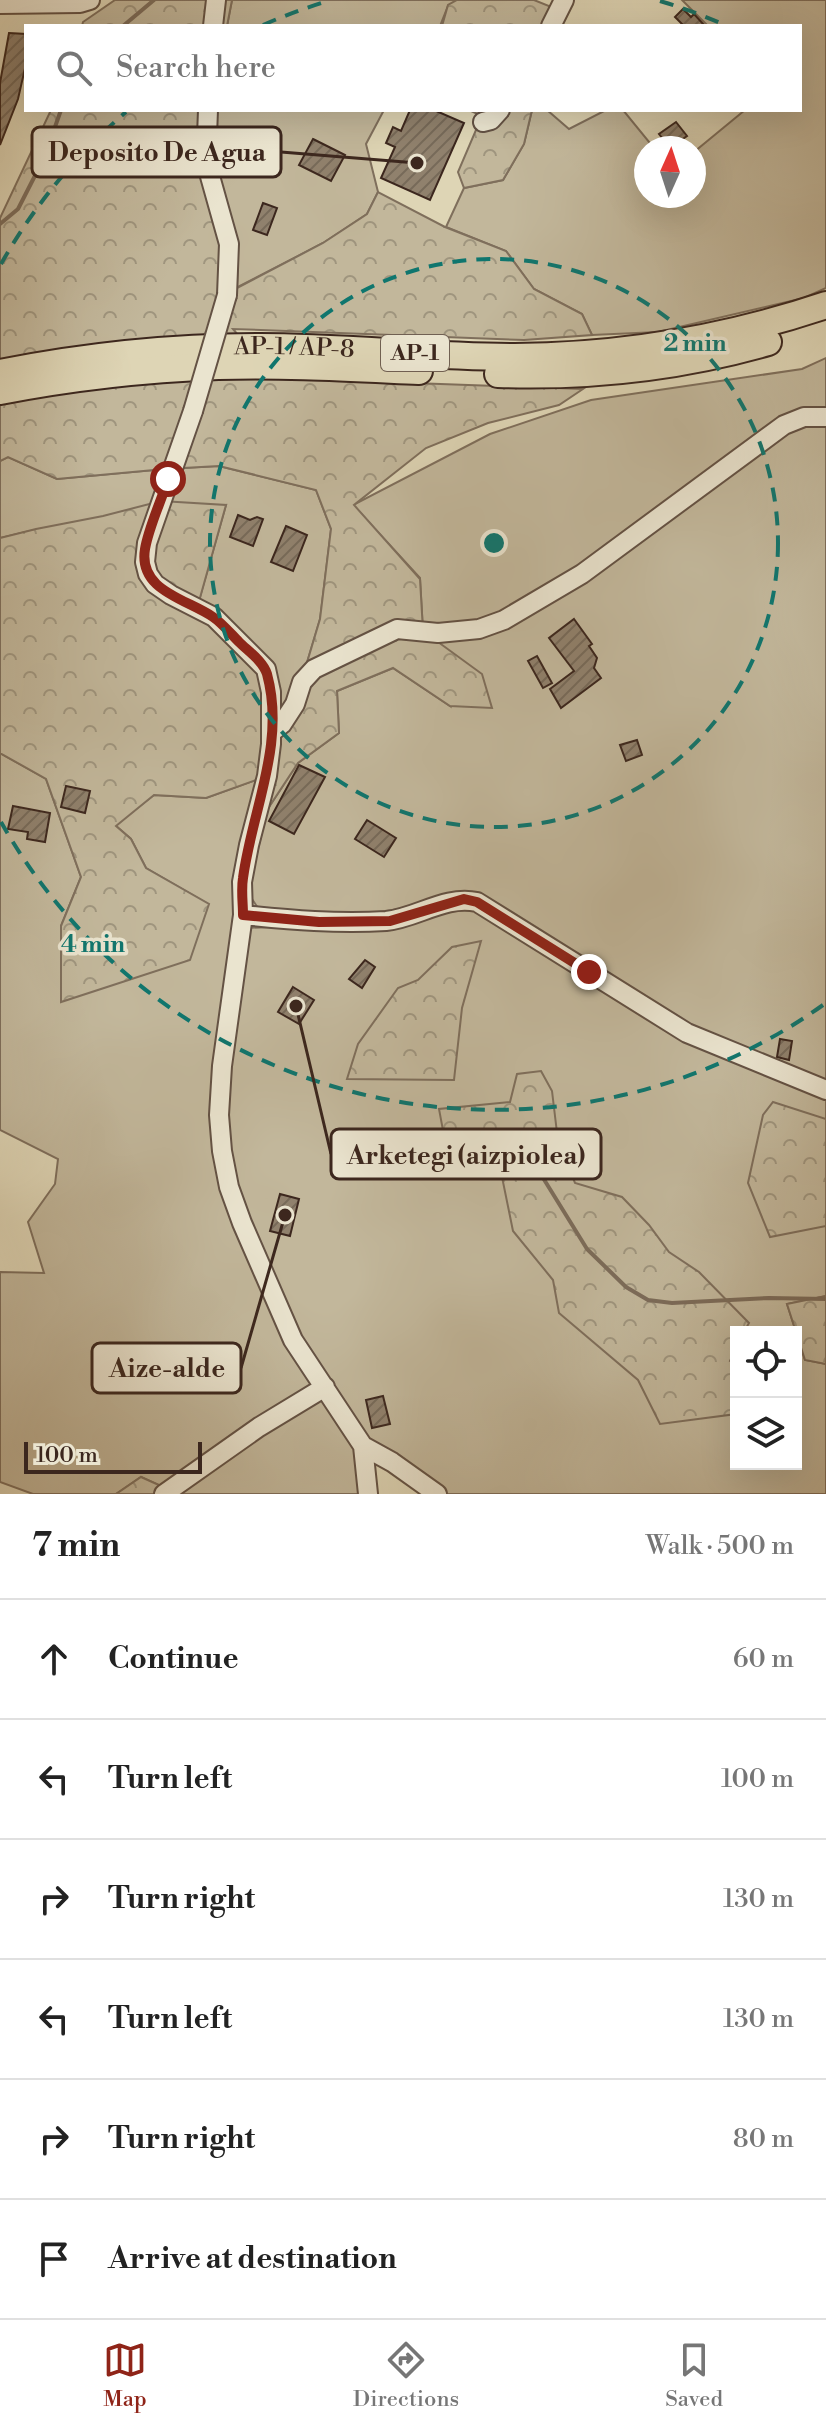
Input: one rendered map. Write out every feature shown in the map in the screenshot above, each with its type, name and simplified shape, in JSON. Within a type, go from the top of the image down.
[{"type":"highway","name":"AP-1 / AP-8","points":[[0,373],[126,353],[217,347],[513,357],[594,354],[714,336],[826,305]]},
{"type":"highway","name":"AP-1 / AP-8","points":[[0,391],[128,372],[218,366],[512,374],[595,372],[718,354],[826,324]]},
{"type":"street","points":[[0,4],[80,3],[90,0]]},
{"type":"street","points":[[213,24],[216,0]]},
{"type":"street","points":[[552,24],[564,0]]},
{"type":"street","points":[[208,112],[206,162],[229,244],[227,295],[193,411],[147,543],[145,562],[155,584],[214,617],[266,669],[271,692],[272,732],[267,776],[242,882],[243,915],[222,1066],[219,1115],[222,1151],[229,1187],[242,1223],[293,1340],[363,1446],[368,1494]]},
{"type":"street","points":[[483,122],[491,120],[498,112]]},
{"type":"street","points":[[272,732],[282,724],[295,704],[302,682],[314,669],[397,629],[438,633],[479,629],[504,620],[582,574],[784,425],[804,417],[826,417]]},
{"type":"street","points":[[243,915],[319,922],[390,921],[464,899],[477,902],[687,1033],[826,1090]]},
{"type":"street","points":[[164,1494],[259,1427],[325,1387]]},
{"type":"street","points":[[363,1446],[437,1494]]},
{"type":"green space","points":[[115,0],[232,0],[227,24],[83,22]]},
{"type":"green space","points":[[232,0],[457,0],[448,6],[441,24],[227,24]]},
{"type":"green space","points":[[457,0],[534,0],[554,8],[550,24],[443,24],[448,5]]},
{"type":"green space","points":[[682,0],[826,0],[826,288],[804,298],[658,332],[592,335],[582,314],[534,289],[506,251],[446,227],[464,188],[503,180],[524,144],[532,112],[549,112],[569,129],[602,112],[625,112],[644,136],[634,136],[634,208],[706,208],[706,142],[743,112],[802,112],[802,24],[706,24]]},
{"type":"green space","points":[[50,112],[214,112],[214,168],[238,255],[237,288],[323,243],[367,214],[378,192],[445,227],[506,251],[534,289],[582,314],[592,335],[524,340],[233,329],[274,378],[583,389],[559,405],[488,423],[426,448],[354,505],[420,579],[423,631],[482,674],[492,708],[450,706],[393,668],[337,691],[339,733],[298,763],[267,810],[267,776],[206,798],[154,795],[116,826],[131,839],[146,868],[209,904],[190,960],[61,1002],[61,926],[81,877],[46,779],[0,753],[0,538],[161,501],[226,505],[198,605],[258,660],[273,728],[294,706],[320,619],[331,529],[316,490],[219,466],[57,479],[8,457],[0,461],[0,218]]},
{"type":"green space","points":[[214,112],[383,112],[366,144],[378,192],[367,214],[323,243],[236,288],[238,254],[214,168]]},
{"type":"green space","points":[[473,112],[532,112],[524,144],[503,180],[464,188],[458,172],[482,116]]},
{"type":"green space","points":[[826,358],[826,1296],[787,1304],[794,1326],[730,1326],[730,1470],[802,1470],[802,1351],[805,1360],[826,1364],[826,1494],[432,1494],[364,1447],[370,1494],[178,1494],[141,1477],[116,1494],[33,1494],[0,1482],[0,1272],[44,1273],[28,1222],[55,1184],[58,1159],[0,1130],[0,753],[46,779],[81,877],[61,926],[61,1001],[208,904],[146,868],[131,839],[115,825],[154,795],[206,798],[267,776],[248,818],[233,917],[227,1029],[245,928],[356,924],[458,900],[360,915],[260,911],[248,893],[267,810],[298,763],[339,733],[337,691],[393,668],[450,706],[423,631],[420,578],[353,505],[490,434],[591,400],[802,369]]},
{"type":"green space","points":[[8,457],[57,479],[219,466],[316,490],[331,529],[320,619],[294,706],[273,729],[198,604],[226,505],[84,521],[0,538],[0,461]]},
{"type":"green space","points":[[481,941],[462,1008],[454,1080],[347,1079],[358,1044],[398,988],[418,980],[452,947]]},
{"type":"green space","points":[[541,1071],[552,1091],[558,1141],[575,1183],[622,1197],[669,1252],[699,1272],[749,1323],[747,1326],[730,1326],[730,1415],[660,1424],[638,1380],[559,1313],[553,1280],[513,1231],[500,1167],[447,1152],[439,1109],[510,1102],[517,1074]]},
{"type":"green space","points":[[773,1102],[826,1119],[826,1226],[770,1237],[748,1183],[763,1115]]},
{"type":"green space","points":[[826,1296],[826,1364],[805,1360],[802,1326],[794,1326],[787,1304]]},
{"type":"green space","points":[[141,1477],[170,1490],[164,1494],[116,1494]]},
{"type":"building","points":[[683,9],[691,17],[694,14],[703,24],[682,24],[675,17]]},
{"type":"building","points":[[9,33],[24,34],[24,73],[18,99],[0,145],[0,83]]},
{"type":"building","points":[[409,112],[439,112],[464,123],[430,200],[381,178],[395,147],[386,143],[393,127],[401,131]]},
{"type":"building","points":[[676,122],[687,136],[661,136],[659,134]]},
{"type":"building","points":[[313,139],[345,155],[331,181],[299,165]]},
{"type":"building","points":[[263,203],[277,208],[267,235],[253,230]]},
{"type":"building","points":[[238,515],[250,520],[257,517],[263,519],[253,546],[230,537]]},
{"type":"building","points":[[286,526],[307,535],[293,571],[271,562]]},
{"type":"building","points":[[574,619],[592,644],[589,646],[597,658],[594,668],[601,678],[561,708],[550,689],[574,671],[549,638]]},
{"type":"building","points":[[537,656],[552,683],[543,688],[528,661]]},
{"type":"building","points":[[637,740],[642,755],[626,761],[620,745]]},
{"type":"building","points":[[299,765],[325,777],[294,834],[269,821]]},
{"type":"building","points":[[66,786],[90,791],[85,813],[61,807]]},
{"type":"building","points":[[13,806],[50,813],[45,842],[27,839],[28,832],[8,829]]},
{"type":"building","points":[[367,820],[396,838],[384,857],[355,839]]},
{"type":"building","points":[[365,960],[375,967],[362,988],[349,979]]},
{"type":"building","points":[[293,987],[314,1000],[299,1024],[278,1012]]},
{"type":"building","points":[[780,1039],[792,1041],[789,1060],[777,1057]]},
{"type":"building","points":[[280,1194],[299,1199],[290,1236],[270,1231]]},
{"type":"building","points":[[383,1396],[390,1424],[372,1428],[366,1400]]},
{"type":"waterway","points":[[125,24],[154,0]]},
{"type":"waterway","points":[[0,224],[18,209],[44,158],[60,112]]},
{"type":"waterway","points":[[517,1151],[540,1173],[587,1249],[626,1287],[648,1300],[672,1303],[769,1298],[826,1299]]},
{"type":"place","name":"Deposito De Agua","points":[[417,163]]},
{"type":"place","name":"Arketegi (aizpiolea)","points":[[296,1006]]},
{"type":"place","name":"Aize-alde","points":[[285,1215]]},
{"type":"route","points":[[168,479],[145,552],[148,574],[155,584],[171,595],[214,617],[266,669],[271,692],[271,744],[267,776],[242,882],[243,915],[319,922],[390,921],[464,899],[477,902],[589,972]]}]
